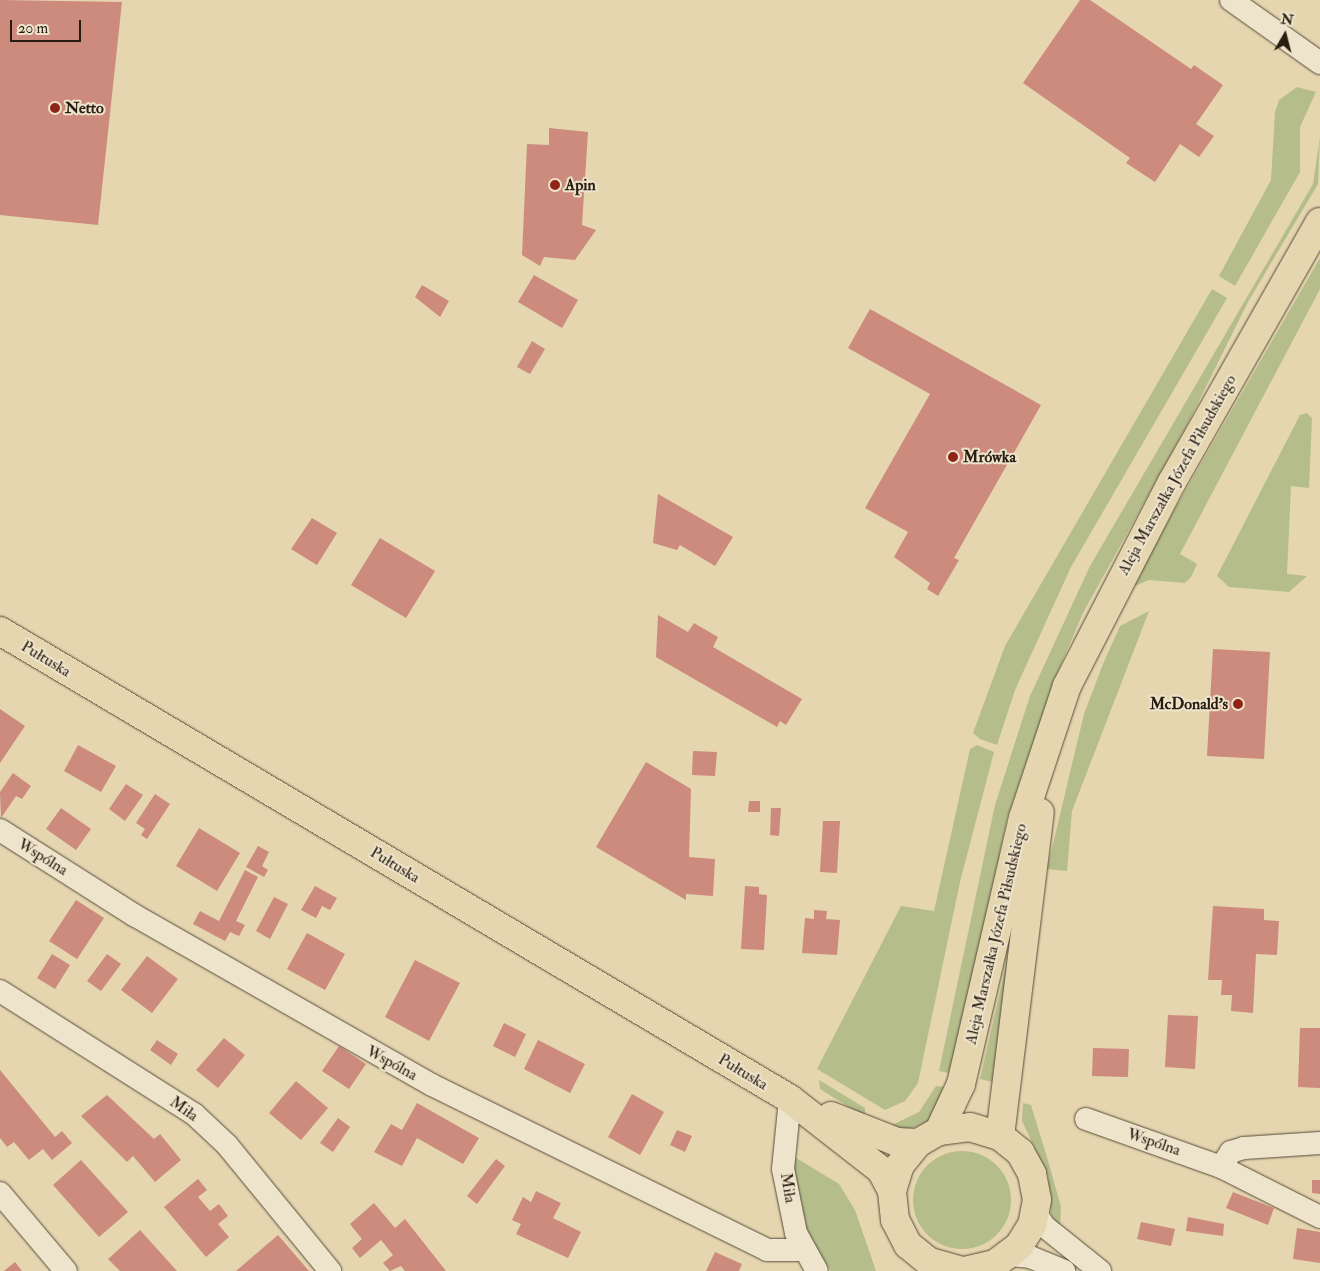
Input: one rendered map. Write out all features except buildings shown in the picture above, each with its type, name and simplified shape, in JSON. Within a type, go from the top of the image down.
[{"type":"main road","name":"Aleja Marszałka Józefa Piłsudskiego","points":[[928,1137],[961,1084],[1004,893],[1067,686],[1108,601],[1320,222]]},
{"type":"main road","name":"Pułtuska","points":[[0,631],[790,1099],[866,1155],[882,1170],[892,1191]]},
{"type":"main road","name":"Aleja Marszałka Józefa Piłsudskiego","points":[[1000,1136],[1051,735]]},
{"type":"main road","name":"Pułtuska","points":[[790,1099],[882,1137],[928,1137]]},
{"type":"main road","points":[[970,1127],[1000,1136],[1027,1162],[1036,1187],[1035,1212],[1026,1236],[982,1267],[939,1267],[920,1263],[898,1226],[892,1191],[900,1165],[928,1137],[970,1127]]},
{"type":"street","points":[[1231,0],[1320,63]]},
{"type":"street","name":"Wspólna","points":[[0,830],[134,915],[432,1085],[767,1250],[804,1250]]},
{"type":"street","name":"Miła","points":[[0,991],[194,1114],[227,1144],[330,1271]]},
{"type":"street","name":"Miła","points":[[790,1099],[783,1169],[804,1250],[816,1271]]},
{"type":"street","name":"Wspólna","points":[[1086,1119],[1221,1167],[1320,1217]]},
{"type":"street","points":[[1221,1167],[1231,1152],[1244,1148],[1320,1144]]},
{"type":"street","points":[[0,1193],[66,1271]]},
{"type":"street","points":[[1035,1212],[1044,1226],[1100,1271]]},
{"type":"street","points":[[982,1267],[1030,1258],[1064,1271]]},
{"type":"green space","points":[[1297,87],[1316,92],[1300,127],[1300,172],[1235,286],[1219,276],[1271,180],[1275,112],[1279,100]]},
{"type":"green space","points":[[1320,137],[1318,184],[1248,302],[1188,423],[1083,613],[1056,676],[1007,819],[954,1074],[939,1071],[995,805],[1030,696],[1090,566],[1313,184]]},
{"type":"green space","points":[[1320,258],[1320,289],[1180,554],[1197,564],[1191,577],[1185,583],[1149,580],[1135,586],[1132,583]]},
{"type":"green space","points":[[1212,289],[1227,298],[1071,567],[1015,690],[997,745],[980,739],[973,733],[1005,646]]},
{"type":"green space","points":[[1307,413],[1312,418],[1309,488],[1291,486],[1287,574],[1307,576],[1289,592],[1229,587],[1217,576],[1300,415]]},
{"type":"green space","points":[[1149,611],[1072,811],[1067,871],[1047,869],[1084,714],[1103,664],[1120,626]]},
{"type":"green space","points":[[977,745],[994,752],[960,882],[918,1083],[905,1101],[885,1110],[817,1069],[901,906],[934,911],[970,749]]},
{"type":"green space","points":[[1011,943],[997,1083],[980,1079]]},
{"type":"green space","points":[[819,1080],[865,1108],[865,1117],[820,1089]]},
{"type":"green space","points":[[936,1086],[951,1088],[930,1121],[909,1129],[888,1127],[919,1112]]},
{"type":"green space","points":[[1023,1103],[1031,1105],[1049,1164],[1061,1207],[1060,1230],[1051,1214],[1048,1176],[1022,1121]]},
{"type":"green space","points":[[962,1151],[972,1152],[989,1159],[1003,1173],[1010,1190],[1010,1210],[1003,1227],[989,1241],[972,1248],[962,1249],[952,1248],[935,1241],[921,1227],[914,1210],[913,1200],[914,1190],[921,1173],[935,1159],[952,1152]]},
{"type":"green space","points":[[793,1156],[839,1184],[855,1210],[876,1271],[831,1271],[805,1231],[789,1167]]},
{"type":"place","name":"Netto","points":[[55,108]]},
{"type":"place","name":"Apin","points":[[555,185]]},
{"type":"place","name":"Mrówka","points":[[953,457]]},
{"type":"place","name":"McDonald's","points":[[1238,704]]}]
